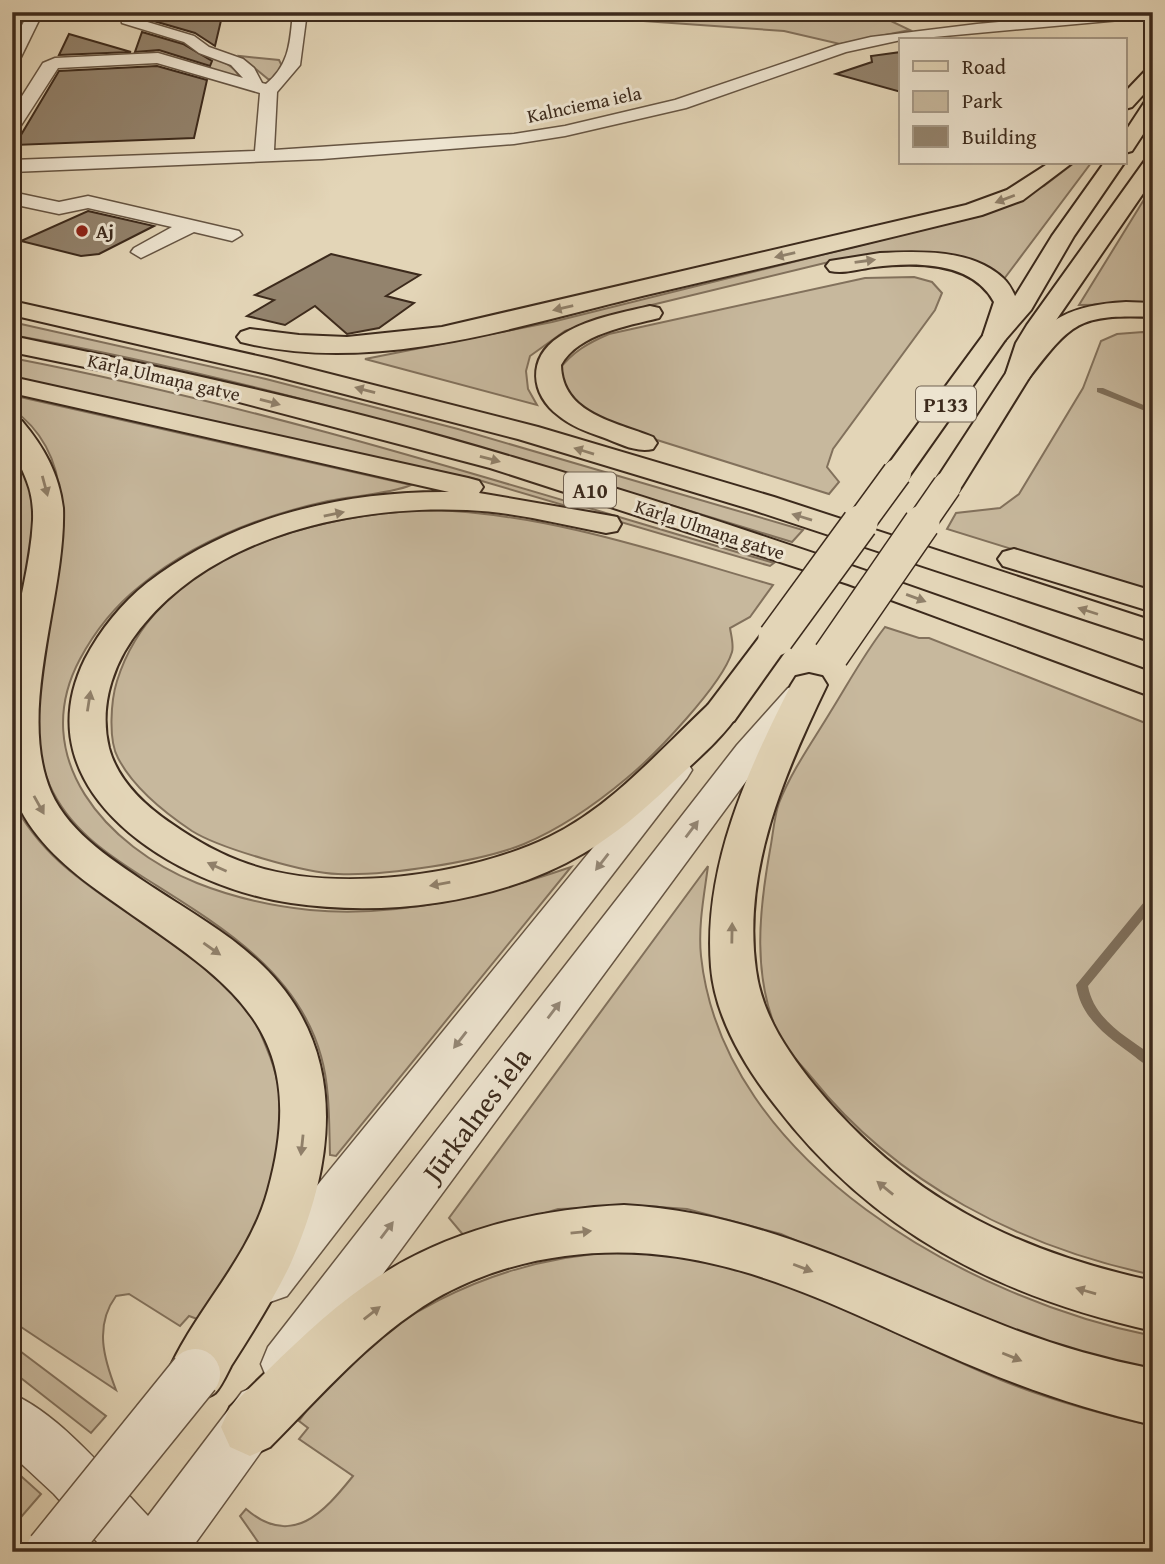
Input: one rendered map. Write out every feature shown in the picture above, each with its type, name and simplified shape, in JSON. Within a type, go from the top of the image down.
[{"type":"main road","points":[[1126,102],[1153,73]]},
{"type":"main road","points":[[1126,145],[1153,104]]},
{"type":"main road","name":"P133","points":[[820,670],[947,486],[1019,373],[1029,343],[1040,325],[1096,249],[1153,163]]},
{"type":"main road","points":[[12,288],[294,345],[348,347],[456,333],[975,210],[1014,195],[1060,164]]},
{"type":"main road","name":"P133","points":[[721,713],[996,335],[1019,310],[1063,236],[1113,164]]},
{"type":"main road","points":[[738,291],[864,261],[904,258],[945,261],[978,272],[1004,293],[1006,309],[996,335]]},
{"type":"main road","points":[[643,443],[568,411],[551,390],[546,373],[550,358],[572,338],[609,323],[673,307]]},
{"type":"main road","name":"Kārļa Ulmaņa gatve","points":[[12,308],[263,363],[531,434],[862,536],[1153,632]]},
{"type":"main road","points":[[1019,373],[1049,334],[1078,316],[1115,309],[1153,310]]},
{"type":"main road","points":[[205,329],[456,391],[643,443],[1153,602]]},
{"type":"main road","name":"Kārļa Ulmaņa gatve","points":[[12,344],[185,380],[500,462],[859,577],[1153,686]]},
{"type":"main road","points":[[12,385],[435,479],[606,524],[837,596],[1153,713]]},
{"type":"main road","points":[[12,427],[38,465],[48,501],[48,522],[19,721],[21,757],[31,791],[50,824],[79,855],[244,974],[272,1007],[291,1045],[300,1076],[303,1143],[285,1217],[268,1255],[195,1374]]},
{"type":"main road","points":[[606,524],[491,503],[419,501],[360,509],[298,522],[213,553],[164,584],[136,610],[109,645],[90,692],[88,728],[95,761],[107,784],[124,807],[149,829],[181,850],[218,869],[288,888],[379,892],[427,887],[507,870],[565,846],[620,809],[721,713]]},
{"type":"main road","points":[[820,670],[769,765],[743,841],[732,923],[733,969],[739,1001],[752,1031],[797,1100],[827,1136],[900,1200],[938,1226],[1020,1269],[1071,1287],[1153,1306]]},
{"type":"main road","points":[[250,1427],[347,1333],[388,1300],[432,1275],[478,1255],[525,1241],[577,1232],[626,1228],[691,1235],[766,1254],[842,1283],[1016,1359],[1121,1392],[1153,1397]]},
{"type":"street","points":[[12,60],[36,12]]},
{"type":"street","points":[[248,52],[211,51],[159,44],[108,46],[262,88],[289,75],[295,60],[300,12]]},
{"type":"street","points":[[949,12],[977,28]]},
{"type":"street","name":"Kalnciema iela","points":[[925,38],[977,28],[1153,13]]},
{"type":"street","points":[[12,148],[265,148],[262,88],[248,71],[237,62],[189,39],[123,20]]},
{"type":"street","name":"Kalnciema iela","points":[[12,166],[265,148],[445,147],[565,131],[680,104],[842,48],[899,42]]},
{"type":"street","points":[[278,55],[295,60]]},
{"type":"street","points":[[12,126],[51,64],[158,58]]},
{"type":"street","points":[[12,198],[59,208],[88,202],[232,235]]},
{"type":"street","points":[[141,252],[192,225]]},
{"type":"street","name":"Jūrkalnes iela","points":[[155,1552],[250,1427],[284,1366],[749,753],[820,670]]},
{"type":"street","points":[[51,1552],[721,713]]},
{"type":"street","points":[[12,1420],[73,1475],[144,1552]]},
{"type":"green space","points":[[582,12],[872,12],[910,30],[840,44],[784,31],[587,17]]},
{"type":"green space","points":[[138,47],[179,50],[209,56],[233,68],[240,78],[231,78]]},
{"type":"green space","points":[[240,56],[279,60],[282,66],[274,80],[268,79]]},
{"type":"green space","points":[[1073,164],[1090,164],[1004,279],[890,253],[829,262],[631,310],[565,331],[530,356],[526,371],[528,389],[537,405],[365,359],[552,322],[974,217],[1044,186]]},
{"type":"green space","points":[[1153,185],[1153,304],[1079,305]]},
{"type":"green space","points":[[914,277],[932,282],[942,293],[935,310],[833,449],[827,467],[839,482],[829,494],[657,440],[604,419],[579,407],[570,398],[558,371],[581,349],[609,334],[865,278]]},
{"type":"green space","points":[[12,322],[266,379],[458,429],[803,530],[792,542],[405,427],[210,376],[12,335]]},
{"type":"green space","points":[[1153,333],[1153,593],[947,529],[956,513],[1000,508],[1019,494],[1083,388],[1101,341],[1117,334]]},
{"type":"green space","points":[[12,358],[109,378],[300,425],[774,563],[770,566],[475,479],[12,379]]},
{"type":"green space","points":[[20,397],[411,485],[393,491],[303,507],[228,533],[182,556],[161,570],[122,602],[99,629],[80,659],[66,696],[63,731],[70,764],[85,795],[106,822],[133,847],[164,867],[224,893],[281,906],[344,912],[410,908],[443,902],[507,887],[571,867],[336,1156],[330,1155],[328,1093],[321,1056],[309,1025],[293,998],[273,973],[224,930],[115,859],[89,838],[67,815],[50,786],[39,741],[39,691],[61,533],[59,485],[44,443],[12,409],[12,399]]},
{"type":"green space","points":[[12,446],[24,468],[31,492],[33,518],[32,545],[12,648]]},
{"type":"green space","points":[[430,510],[517,518],[561,527],[647,548],[773,585],[750,617],[730,628],[733,649],[726,666],[702,700],[654,753],[615,788],[578,815],[538,838],[505,851],[406,870],[358,874],[323,873],[263,858],[205,838],[171,816],[141,789],[124,769],[115,750],[111,720],[113,699],[117,681],[137,638],[166,602],[202,573],[244,550],[290,533],[385,513]]},
{"type":"green space","points":[[885,627],[919,638],[929,638],[1153,726],[1153,1275],[1056,1247],[965,1206],[922,1180],[883,1150],[846,1116],[779,1036],[765,991],[760,944],[763,896],[777,808],[803,756]]},
{"type":"green space","points":[[12,800],[39,840],[71,872],[199,962],[235,994],[255,1021],[278,1085],[281,1121],[278,1156],[269,1191],[239,1258],[200,1320],[189,1316],[180,1326],[129,1294],[116,1296],[105,1319],[103,1343],[116,1390],[12,1321]]},
{"type":"green space","points":[[708,866],[700,945],[719,1030],[755,1098],[805,1157],[866,1210],[935,1254],[1008,1290],[1082,1318],[1153,1336],[1153,1373],[1080,1357],[940,1303],[781,1234],[687,1209],[645,1206],[558,1209],[465,1237],[449,1218]]},
{"type":"green space","points":[[617,1252],[670,1256],[720,1265],[768,1279],[1019,1387],[1076,1406],[1153,1426],[1153,1552],[265,1552],[240,1516],[246,1509],[263,1521],[278,1526],[292,1526],[319,1513],[353,1476],[299,1439],[308,1428],[299,1421],[328,1384],[361,1352],[399,1324],[439,1300],[481,1281],[571,1257]]},
{"type":"green space","points":[[12,1345],[106,1416],[91,1433],[12,1371]]},
{"type":"green space","points":[[12,1468],[41,1494],[22,1516],[12,1505]]},
{"type":"building","points":[[150,12],[223,12],[215,46],[195,33],[147,19]]},
{"type":"building","points":[[142,32],[183,44],[212,61],[210,66],[159,50],[135,52]]},
{"type":"building","points":[[69,34],[131,52],[59,55]]},
{"type":"building","points":[[899,52],[899,91],[836,74],[872,62],[871,56]]},
{"type":"building","points":[[157,66],[207,80],[194,138],[15,145],[59,71]]},
{"type":"building","name":"Aj","points":[[88,211],[154,226],[99,254],[81,256],[21,241]]},
{"type":"building","points":[[331,254],[420,275],[386,296],[414,303],[379,328],[347,334],[315,306],[285,325],[247,316],[274,300],[255,295]]},
{"type":"waterway","points":[[1100,390],[1153,412]]},
{"type":"waterway","points":[[1153,899],[1082,985],[1084,997],[1098,1020],[1153,1063]]},
{"type":"place","name":"Aj","points":[[82,231]]}]
